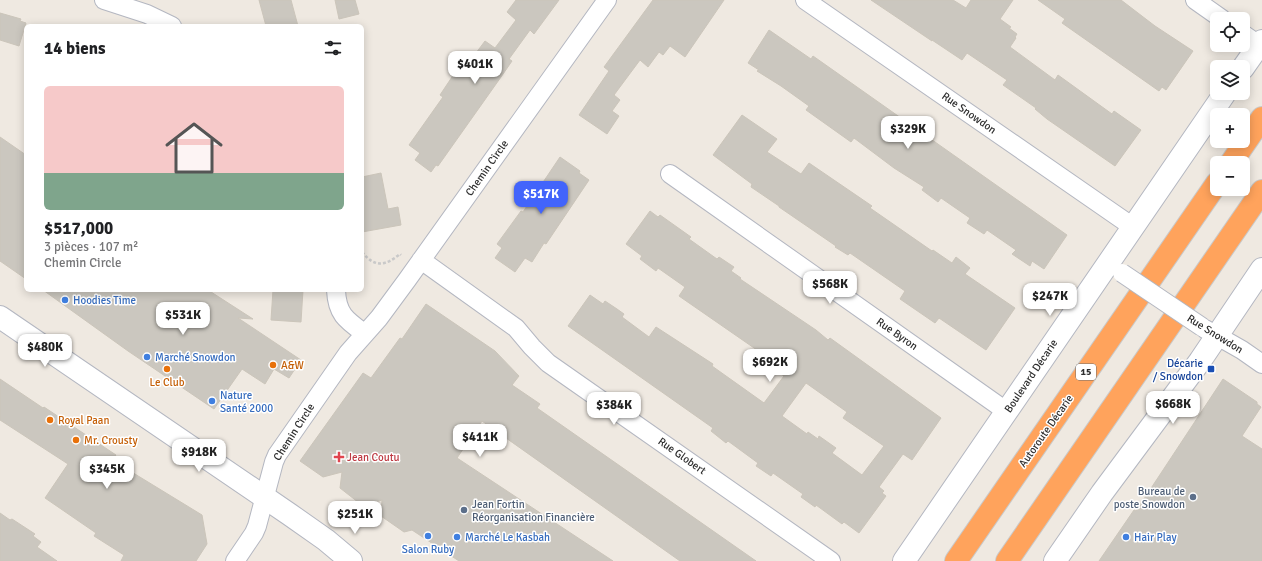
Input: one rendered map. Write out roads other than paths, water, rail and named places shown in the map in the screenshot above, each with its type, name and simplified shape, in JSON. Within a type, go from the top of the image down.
[{"type":"highway","points":[[1236,156],[1262,118]]},
{"type":"highway","points":[[1007,561],[1262,191]]},
{"type":"highway","name":"Autoroute Décarie","points":[[956,561],[1210,193]]},
{"type":"main road","points":[[1246,60],[1255,40]]},
{"type":"main road","name":"Boulevard Décarie","points":[[904,561],[1006,411],[1115,268],[1133,226],[1220,100]]},
{"type":"main road","points":[[1055,561],[1102,493],[1195,367],[1209,331],[1262,269]]},
{"type":"main road","points":[[0,317],[326,540],[351,561]]},
{"type":"main road","points":[[326,540],[368,561]]},
{"type":"street","points":[[104,0],[149,7],[170,24]]},
{"type":"street","name":"Chemin Circle","points":[[235,561],[254,534],[277,455],[348,353],[379,318],[413,259],[607,0]]},
{"type":"street","name":"Rue Snowdon","points":[[805,0],[1133,226]]},
{"type":"street","points":[[1195,0],[1212,12]]},
{"type":"street","name":"Rue Byron","points":[[670,174],[1006,411]]},
{"type":"street","name":"Rue Globert","points":[[413,259],[516,328],[532,347],[548,362],[831,561]]},
{"type":"street","name":"Rue Snowdon","points":[[1115,268],[1209,331],[1242,350],[1262,364]]},
{"type":"street","points":[[336,292],[337,302],[344,317],[364,334]]},
{"type":"place","name":"Hoodies Time","points":[[65,300]]},
{"type":"place","name":"Marché Snowdon","points":[[147,357]]},
{"type":"place","name":"A&W","points":[[273,365]]},
{"type":"place","name":"Le Club","points":[[167,369]]},
{"type":"place","name":"Décarie / Snowdon","points":[[1211,369]]},
{"type":"place","name":"Nature Santé 2000","points":[[212,401]]},
{"type":"place","name":"Royal Paan","points":[[50,420]]},
{"type":"place","name":"Mr. Crousty","points":[[76,440]]},
{"type":"place","name":"Jean Coutu","points":[[339,457]]},
{"type":"place","name":"Bureau de poste Snowdon","points":[[1193,497]]},
{"type":"place","name":"Jean Fortin Réorganisation Financière","points":[[464,510]]},
{"type":"place","name":"Salon Ruby","points":[[428,536]]},
{"type":"place","name":"Marché Le Kasbah","points":[[457,537]]},
{"type":"place","name":"Hair Play","points":[[1126,537]]}]
